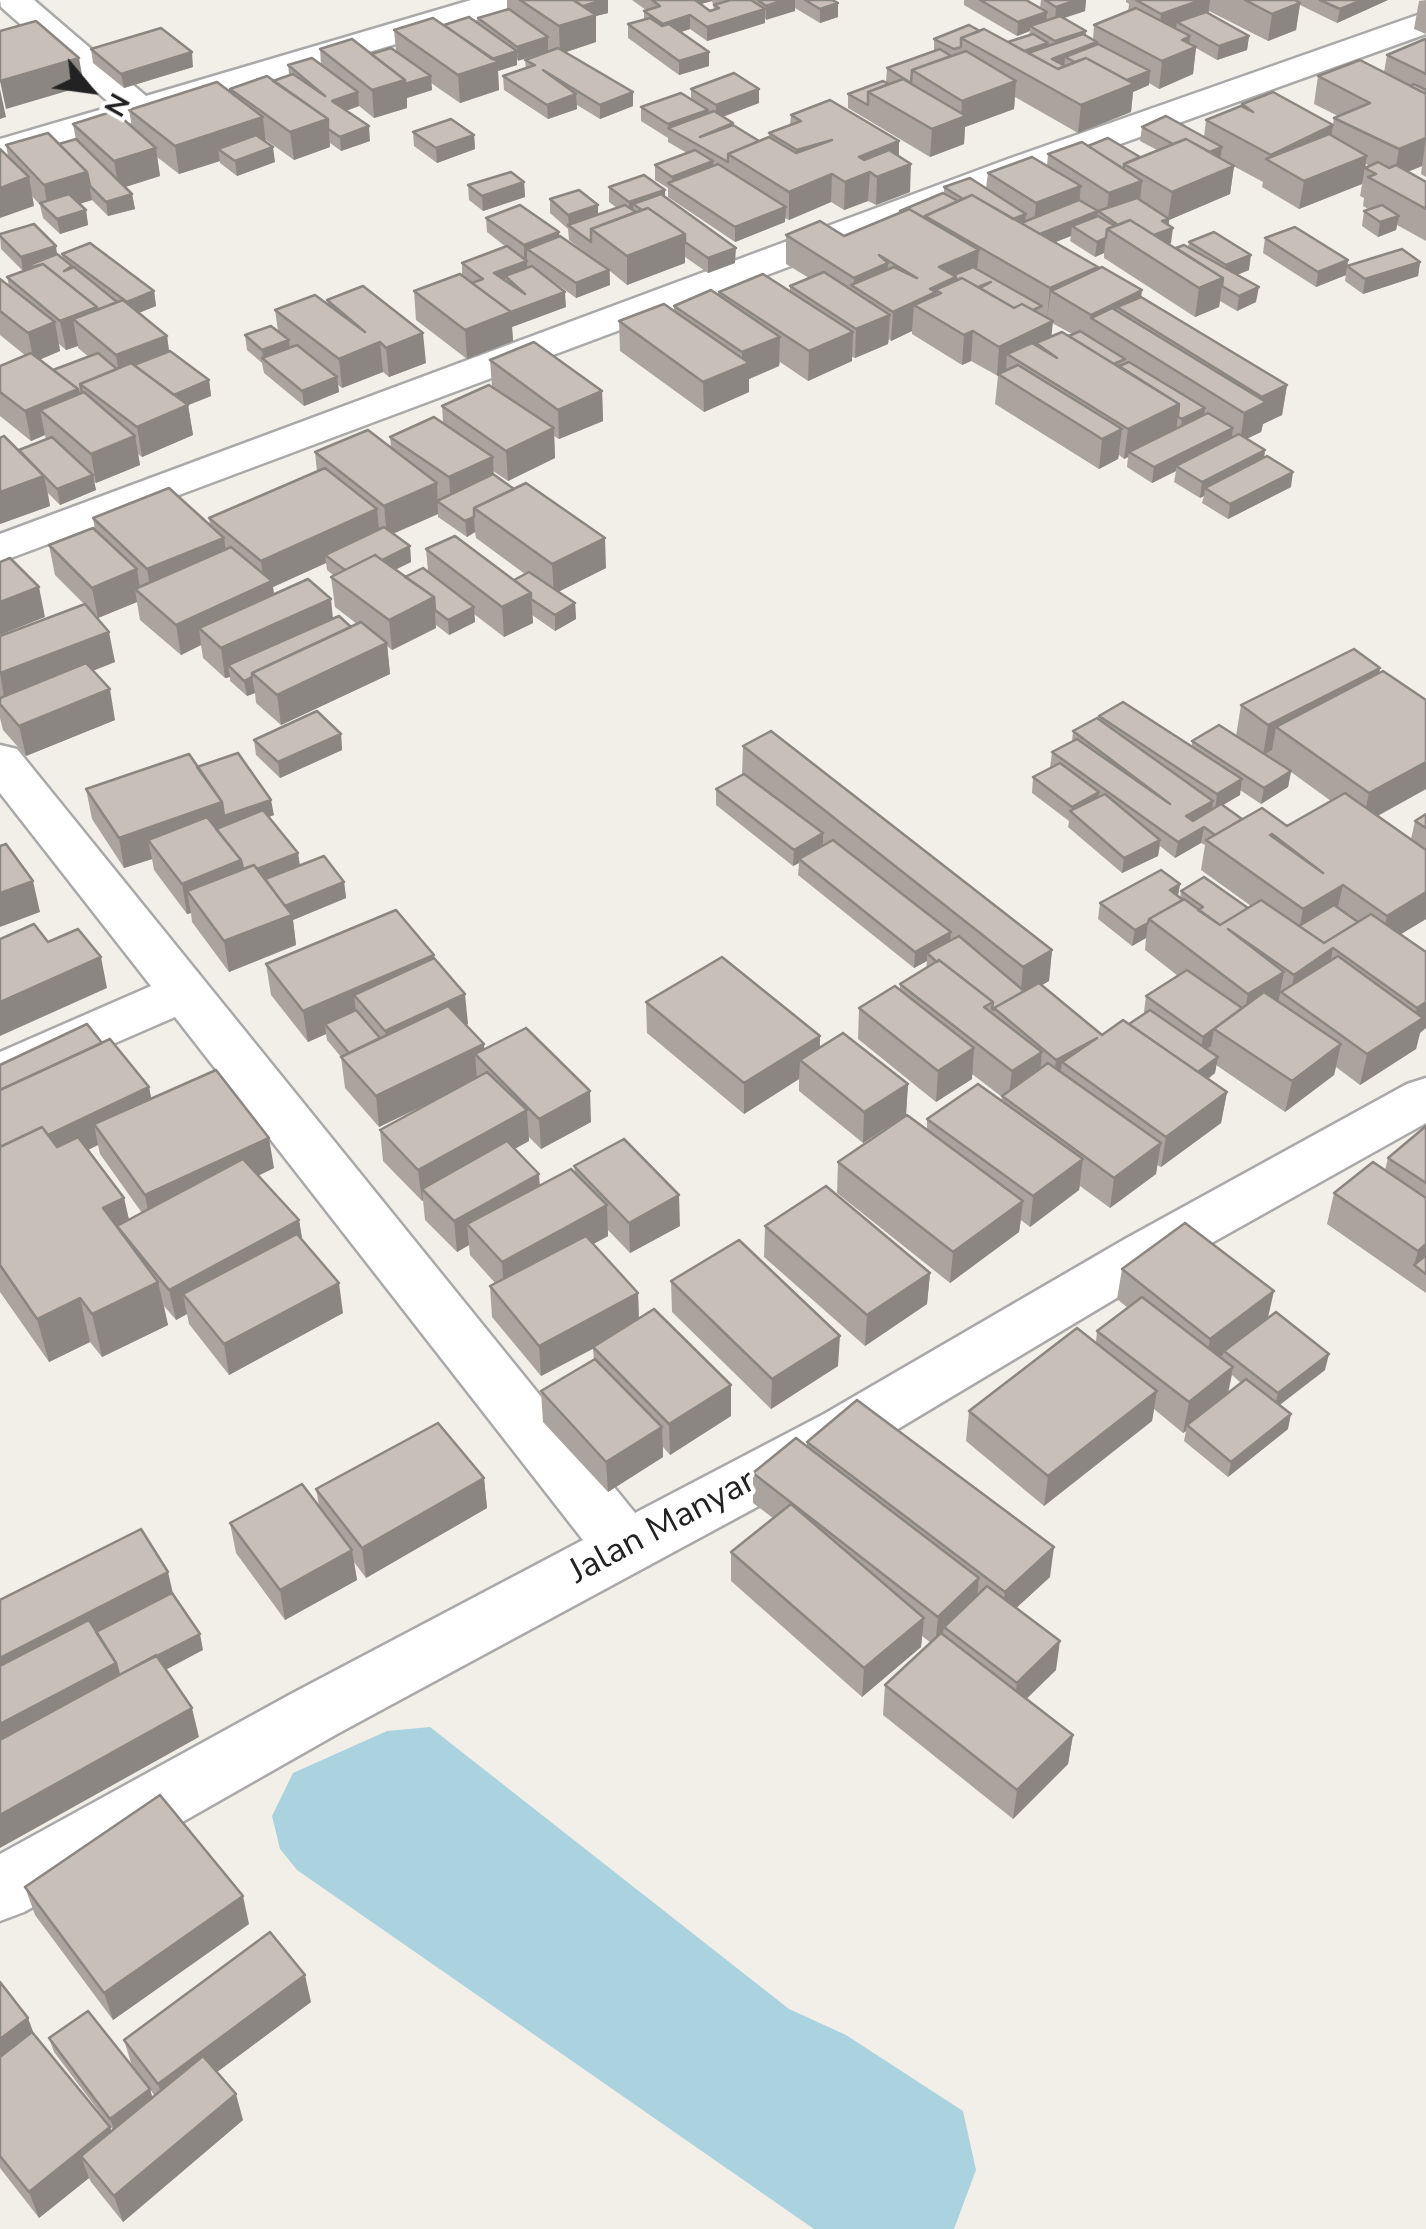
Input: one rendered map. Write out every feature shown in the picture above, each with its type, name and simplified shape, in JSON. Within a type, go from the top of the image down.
[{"type":"street","points":[[12,0],[139,109]]},
{"type":"street","points":[[371,0],[414,27]]},
{"type":"street","points":[[0,152],[508,0]]},
{"type":"street","points":[[0,550],[1021,167],[1426,22]]},
{"type":"street","points":[[0,760],[626,1548]]},
{"type":"street","points":[[0,1074],[182,992]]},
{"type":"street","name":"Jalan Manyar","points":[[0,1890],[314,1714],[845,1431],[1145,1254],[1426,1098]]},
{"type":"water","points":[[430,1727],[789,2009],[846,2035],[963,2111],[976,2170],[954,2229],[814,2229],[297,1870],[280,1849],[272,1816],[293,1773],[387,1731]]},
{"type":"building","points":[[520,0],[573,0],[596,15],[559,26]]},
{"type":"building","points":[[573,0],[603,0],[583,6]]},
{"type":"building","points":[[652,0],[695,0],[710,11],[719,8],[714,5],[730,0],[751,0],[765,9],[707,27],[690,15],[663,24],[644,11],[660,6]]},
{"type":"building","points":[[758,0],[784,0],[766,6]]},
{"type":"building","points":[[805,0],[832,0],[838,3],[820,9]]},
{"type":"building","points":[[980,0],[1026,0],[1047,12],[1018,22]]},
{"type":"building","points":[[1045,0],[1077,0],[1056,7]]},
{"type":"building","points":[[1136,0],[1201,0],[1161,14]]},
{"type":"building","points":[[1245,0],[1295,0],[1300,3],[1272,14]]},
{"type":"building","points":[[1320,0],[1362,0],[1340,9]]},
{"type":"building","points":[[1136,8],[1190,36],[1182,40],[1196,47],[1162,61],[1094,25]]},
{"type":"building","points":[[509,9],[548,37],[517,47],[478,18]]},
{"type":"building","points":[[1206,12],[1249,36],[1219,46],[1177,22]]},
{"type":"building","points":[[1060,16],[1086,31],[1055,41],[1030,26]]},
{"type":"building","points":[[469,17],[517,51],[492,59],[444,25]]},
{"type":"building","points":[[433,18],[498,62],[458,75],[394,30]]},
{"type":"building","points":[[650,18],[662,26],[669,24],[709,52],[679,61],[628,24]]},
{"type":"building","points":[[36,21],[79,58],[0,81],[0,31]]},
{"type":"building","points":[[969,25],[980,31],[961,38],[961,47],[954,49],[934,39]]},
{"type":"building","points":[[161,28],[192,52],[121,74],[91,49]]},
{"type":"building","points":[[984,29],[1058,69],[1086,58],[1134,84],[1081,105],[961,38]]},
{"type":"building","points":[[1033,34],[1048,43],[1024,51],[1008,42]]},
{"type":"building","points":[[1083,34],[1097,42],[1052,59],[1065,66],[1058,69],[1028,53]]},
{"type":"building","points":[[352,39],[405,80],[372,90],[320,49]]},
{"type":"building","points":[[1426,39],[1426,74],[1387,55]]},
{"type":"building","points":[[1098,44],[1150,71],[1127,80],[1086,58],[1075,62],[1065,57]]},
{"type":"building","points":[[391,48],[431,76],[405,84],[371,54]]},
{"type":"building","points":[[558,48],[633,92],[600,105],[543,70],[576,94],[547,105],[503,76],[535,65],[525,60]]},
{"type":"building","points":[[940,49],[951,56],[912,70],[911,83],[887,68]]},
{"type":"building","points":[[966,51],[1016,81],[962,101],[912,70]]},
{"type":"building","points":[[312,58],[358,92],[332,101],[369,126],[340,137],[328,129],[328,119],[273,81],[293,74],[325,96],[288,65]]},
{"type":"building","points":[[1360,60],[1426,94],[1426,138],[1399,149],[1334,118],[1370,103],[1318,76]]},
{"type":"building","points":[[734,73],[759,89],[716,105],[691,89]]},
{"type":"building","points":[[267,76],[328,119],[290,132],[230,89]]},
{"type":"building","points":[[903,79],[966,116],[932,129],[868,92]]},
{"type":"building","points":[[883,81],[889,84],[868,92],[868,105],[848,94]]},
{"type":"building","points":[[217,82],[263,117],[175,146],[129,110]]},
{"type":"building","points":[[1273,92],[1333,125],[1271,155],[1206,120],[1241,106],[1253,112],[1242,104]]},
{"type":"building","points":[[681,93],[708,110],[668,124],[641,107]]},
{"type":"building","points":[[830,100],[899,141],[859,157],[864,160],[889,150],[911,164],[877,177],[870,172],[845,182],[832,174],[789,192],[728,154],[769,137],[796,153],[832,140],[797,150],[769,133],[801,121],[791,115]]},
{"type":"building","points":[[114,111],[156,148],[114,161],[73,124]]},
{"type":"building","points":[[714,111],[733,123],[700,137],[733,125],[759,141],[728,154],[728,162],[668,128]]},
{"type":"building","points":[[1166,116],[1222,147],[1210,152],[1186,139],[1173,144],[1142,127]]},
{"type":"building","points":[[451,119],[474,135],[436,148],[413,132]]},
{"type":"building","points":[[48,133],[87,172],[44,185],[6,145]]},
{"type":"building","points":[[1329,134],[1367,156],[1304,181],[1266,159]]},
{"type":"building","points":[[256,135],[273,147],[235,161],[218,149]]},
{"type":"building","points":[[1108,138],[1140,157],[1124,164],[1124,169],[1088,146]]},
{"type":"building","points":[[76,139],[132,194],[106,202],[90,186],[87,172],[59,144]]},
{"type":"building","points":[[1186,139],[1234,166],[1172,192],[1124,164]]},
{"type":"building","points":[[1082,142],[1142,181],[1109,193],[1048,154]]},
{"type":"building","points":[[0,149],[29,177],[0,188]]},
{"type":"building","points":[[695,150],[713,161],[672,177],[655,165]]},
{"type":"building","points":[[1032,157],[1081,186],[1036,203],[988,173]]},
{"type":"building","points":[[1378,162],[1389,168],[1396,165],[1426,182],[1426,209],[1368,177],[1376,174],[1365,168]]},
{"type":"building","points":[[718,164],[786,207],[735,227],[668,183]]},
{"type":"building","points":[[511,172],[524,182],[482,196],[468,185]]},
{"type":"building","points":[[644,175],[665,190],[629,202],[609,187]]},
{"type":"building","points":[[970,178],[1026,214],[1013,219],[972,195],[963,199],[944,187]]},
{"type":"building","points":[[579,190],[598,205],[568,215],[550,199]]},
{"type":"building","points":[[943,193],[958,201],[925,218],[909,209],[900,211]]},
{"type":"building","points":[[69,194],[86,210],[57,219],[40,203]]},
{"type":"building","points":[[661,194],[736,248],[708,258],[685,242],[685,234],[648,208],[642,210],[633,204]]},
{"type":"building","points":[[972,195],[1098,267],[1050,288],[925,216]]},
{"type":"building","points":[[1137,198],[1169,219],[1162,221],[1173,228],[1154,235],[1130,220],[1118,225],[1098,211]]},
{"type":"building","points":[[1079,200],[1098,211],[1040,234],[1021,223]]},
{"type":"building","points":[[520,205],[559,232],[524,245],[486,218]]},
{"type":"building","points":[[625,205],[636,212],[591,229],[591,242],[568,225]]},
{"type":"building","points":[[1382,205],[1399,216],[1380,222],[1364,211]]},
{"type":"building","points":[[648,208],[685,234],[627,256],[591,229]]},
{"type":"building","points":[[909,209],[979,250],[939,267],[956,277],[930,289],[936,292],[893,312],[851,285],[894,267],[917,278],[879,255],[888,263],[854,278],[786,235],[820,221],[844,236]]},
{"type":"building","points":[[1098,216],[1115,226],[1107,229],[1106,238],[1097,242],[1072,226]]},
{"type":"building","points":[[1130,220],[1223,278],[1199,288],[1107,229]]},
{"type":"building","points":[[34,224],[56,246],[21,257],[0,236],[0,234]]},
{"type":"building","points":[[1295,227],[1348,260],[1318,272],[1265,238]]},
{"type":"building","points":[[1214,232],[1251,255],[1226,265],[1189,242]]},
{"type":"building","points":[[560,236],[609,270],[576,283],[527,249]]},
{"type":"building","points":[[90,243],[154,291],[127,302],[62,254]]},
{"type":"building","points":[[1184,245],[1259,287],[1239,296],[1222,286],[1223,278],[1176,248]]},
{"type":"building","points":[[507,246],[527,261],[494,273],[525,294],[505,276],[532,266],[565,292],[511,312],[472,283],[483,279],[462,263]]},
{"type":"building","points":[[1402,249],[1420,262],[1365,279],[1347,266]]},
{"type":"building","points":[[57,254],[72,266],[64,271],[74,267],[117,302],[97,310],[43,264],[29,265]]},
{"type":"building","points":[[43,264],[97,307],[60,321],[7,277]]},
{"type":"building","points":[[973,267],[1042,306],[1033,310],[1022,304],[1014,308],[980,288],[991,282],[978,287],[962,278],[956,280],[954,275]]},
{"type":"building","points":[[1102,267],[1142,290],[1091,315],[1051,291]]},
{"type":"building","points":[[824,272],[890,315],[856,329],[790,286]]},
{"type":"building","points":[[460,274],[511,312],[465,330],[414,291]]},
{"type":"building","points":[[763,274],[853,332],[809,351],[719,292]]},
{"type":"building","points":[[962,278],[1014,308],[1022,304],[1053,321],[999,347],[973,331],[964,335],[914,305]]},
{"type":"building","points":[[0,279],[55,322],[28,333],[0,311]]},
{"type":"building","points":[[363,286],[423,333],[386,348],[380,342],[339,359],[275,310],[315,295],[365,332],[327,300]]},
{"type":"building","points":[[711,290],[780,337],[742,352],[674,306]]},
{"type":"building","points":[[1141,297],[1287,385],[1262,397],[1117,307]]},
{"type":"building","points":[[123,300],[167,336],[116,355],[73,319]]},
{"type":"building","points":[[664,304],[749,363],[703,382],[619,321]]},
{"type":"building","points":[[1112,308],[1266,402],[1244,413],[1091,318]]},
{"type":"building","points":[[271,326],[289,340],[262,350],[245,335]]},
{"type":"building","points":[[1080,331],[1125,359],[1114,364],[1069,336]]},
{"type":"building","points":[[1062,332],[1179,404],[1128,429],[1007,354],[1032,343],[1057,358],[1036,343]]},
{"type":"building","points":[[534,342],[602,391],[558,410],[490,360]]},
{"type":"building","points":[[297,345],[337,377],[302,391],[262,358]]},
{"type":"building","points":[[170,351],[209,380],[174,395],[134,365]]},
{"type":"building","points":[[31,353],[78,389],[25,411],[0,392],[0,366]]},
{"type":"building","points":[[98,353],[117,369],[80,384],[82,393],[53,370]]},
{"type":"building","points":[[1129,362],[1205,408],[1182,419],[1178,417],[1179,404],[1119,366]]},
{"type":"building","points":[[131,363],[188,405],[137,427],[80,384]]},
{"type":"building","points":[[1018,365],[1122,429],[1102,439],[998,374]]},
{"type":"building","points":[[489,385],[554,428],[506,451],[442,406]]},
{"type":"building","points":[[84,392],[135,436],[91,454],[40,410]]},
{"type":"building","points":[[1208,413],[1233,428],[1154,467],[1129,452]]},
{"type":"building","points":[[434,417],[493,457],[449,477],[390,437]]},
{"type":"building","points":[[368,430],[437,483],[384,506],[315,452]]},
{"type":"building","points":[[1239,434],[1265,450],[1202,482],[1176,466]]},
{"type":"building","points":[[4,436],[44,476],[0,492],[0,438]]},
{"type":"building","points":[[52,437],[93,475],[57,489],[19,450]]},
{"type":"building","points":[[1267,456],[1293,472],[1230,504],[1205,488]]},
{"type":"building","points":[[325,468],[377,509],[261,561],[209,518]]},
{"type":"building","points":[[493,474],[514,489],[474,508],[474,517],[465,521],[437,501]]},
{"type":"building","points":[[526,483],[605,538],[552,564],[474,508]]},
{"type":"building","points":[[169,488],[224,538],[147,569],[93,518]]},
{"type":"building","points":[[384,527],[410,546],[382,560],[375,555],[345,570],[325,555]]},
{"type":"building","points":[[93,528],[137,569],[92,588],[49,545]]},
{"type":"building","points":[[455,536],[531,593],[502,607],[426,549]]},
{"type":"building","points":[[231,547],[272,581],[176,625],[135,589]]},
{"type":"building","points":[[375,555],[434,597],[389,620],[331,577]]},
{"type":"building","points":[[10,558],[39,587],[0,602],[0,562]]},
{"type":"building","points":[[423,568],[474,607],[448,620],[435,610],[434,597],[405,577]]},
{"type":"building","points":[[529,572],[575,603],[555,615],[531,599],[531,593],[514,580]]},
{"type":"building","points":[[308,579],[331,599],[221,648],[199,628]]},
{"type":"building","points":[[85,604],[109,632],[0,673],[0,636]]},
{"type":"building","points":[[339,616],[351,627],[252,673],[244,681],[228,665]]},
{"type":"building","points":[[361,622],[387,643],[277,695],[252,673]]},
{"type":"building","points":[[1354,649],[1380,668],[1268,725],[1241,705]]},
{"type":"building","points":[[86,663],[110,689],[19,726],[0,704],[0,698]]},
{"type":"building","points":[[1383,671],[1426,700],[1426,762],[1369,793],[1276,727]]},
{"type":"building","points":[[1123,702],[1242,779],[1217,794],[1099,716]]},
{"type":"building","points":[[317,711],[341,734],[278,762],[254,740]]},
{"type":"building","points":[[1097,718],[1213,801],[1186,816],[1193,821],[1221,804],[1242,819],[1215,835],[1204,827],[1178,842],[1052,752],[1077,739],[1170,804],[1073,731]]},
{"type":"building","points":[[1219,725],[1291,771],[1264,788],[1192,741]]},
{"type":"building","points":[[771,731],[1052,950],[1023,967],[743,746]]},
{"type":"building","points":[[238,753],[271,800],[224,816],[222,802],[197,767]]},
{"type":"building","points":[[189,754],[222,802],[119,838],[86,789]]},
{"type":"building","points":[[1060,763],[1099,792],[1072,807],[1033,777]]},
{"type":"building","points":[[744,774],[823,833],[794,850],[716,789]]},
{"type":"building","points":[[1345,793],[1426,850],[1426,892],[1387,916],[1343,885],[1303,909],[1206,840],[1262,808],[1287,826]],"holes":[[[1272,834],[1323,873],[1270,835]]]},
{"type":"building","points":[[1105,794],[1160,840],[1124,858],[1070,811]]},
{"type":"building","points":[[263,810],[298,853],[257,869],[254,865],[243,869],[241,860],[216,829]]},
{"type":"building","points":[[1426,814],[1426,828],[1415,821]]},
{"type":"building","points":[[207,817],[241,860],[182,884],[148,840]]},
{"type":"building","points":[[833,840],[951,932],[915,952],[799,859]]},
{"type":"building","points":[[6,844],[33,881],[0,893],[0,846]]},
{"type":"building","points":[[324,856],[344,882],[285,906],[265,879]]},
{"type":"building","points":[[254,865],[292,915],[224,941],[187,891]]},
{"type":"building","points":[[1161,870],[1180,884],[1170,890],[1183,900],[1148,923],[1135,930],[1100,903]]},
{"type":"building","points":[[1204,877],[1248,908],[1220,925],[1198,910],[1203,907],[1181,891]]},
{"type":"building","points":[[1184,899],[1220,925],[1261,900],[1324,943],[1371,914],[1426,952],[1426,1002],[1417,1008],[1333,948],[1294,975],[1228,929],[1284,972],[1248,994],[1149,919]]},
{"type":"building","points":[[1334,905],[1358,922],[1324,943],[1299,926]]},
{"type":"building","points":[[396,910],[434,955],[303,1011],[266,964]]},
{"type":"building","points":[[34,924],[48,942],[78,929],[101,957],[0,1002],[0,939]]},
{"type":"building","points":[[959,936],[1024,991],[994,1010],[993,1002],[927,953]]},
{"type":"building","points":[[1338,956],[1423,1018],[1367,1054],[1281,992]]},
{"type":"building","points":[[722,957],[820,1036],[744,1083],[646,1002]]},
{"type":"building","points":[[434,958],[465,994],[385,1031],[354,995]]},
{"type":"building","points":[[939,960],[993,1002],[984,1007],[1042,1052],[1012,1071],[900,984]]},
{"type":"building","points":[[1187,970],[1242,1008],[1203,1037],[1146,996]]},
{"type":"building","points":[[1039,983],[1102,1035],[1123,1020],[1227,1092],[1166,1137],[1062,1062],[1097,1038],[1056,1060],[994,1008]]},
{"type":"building","points":[[895,986],[974,1048],[938,1071],[859,1008]]},
{"type":"building","points":[[1264,992],[1341,1044],[1292,1081],[1214,1029]]},
{"type":"building","points":[[448,1006],[484,1044],[376,1096],[341,1057]]},
{"type":"building","points":[[356,1010],[380,1038],[349,1053],[325,1024]]},
{"type":"building","points":[[1150,1010],[1218,1057],[1198,1072],[1129,1024]]},
{"type":"building","points":[[87,1024],[102,1043],[0,1090],[0,1065]]},
{"type":"building","points":[[526,1028],[590,1091],[539,1119],[475,1054]]},
{"type":"building","points":[[843,1033],[908,1084],[864,1112],[800,1060]]},
{"type":"building","points":[[110,1039],[149,1087],[48,1135],[42,1127],[0,1147],[0,1090]]},
{"type":"building","points":[[1048,1063],[1161,1143],[1114,1178],[1002,1096]]},
{"type":"building","points":[[216,1070],[269,1138],[145,1195],[94,1124]]},
{"type":"building","points":[[487,1072],[527,1110],[418,1170],[380,1130]]},
{"type":"building","points":[[978,1084],[1083,1159],[1033,1196],[927,1119]]},
{"type":"building","points":[[907,1115],[1023,1201],[953,1252],[838,1162]]},
{"type":"building","points":[[1426,1126],[1426,1183],[1388,1158]]},
{"type":"building","points":[[42,1127],[57,1147],[78,1137],[124,1198],[103,1208],[158,1282],[92,1314],[80,1298],[37,1319],[0,1265],[0,1147]]},
{"type":"building","points":[[624,1139],[679,1195],[629,1223],[574,1166]]},
{"type":"building","points":[[507,1141],[539,1174],[454,1221],[422,1189]]},
{"type":"building","points":[[243,1159],[299,1220],[169,1290],[117,1226]]},
{"type":"building","points":[[1373,1162],[1426,1198],[1426,1244],[1418,1251],[1334,1193]]},
{"type":"building","points":[[571,1169],[607,1205],[502,1262],[467,1224]]},
{"type":"building","points":[[826,1186],[930,1273],[867,1315],[765,1226]]},
{"type":"building","points":[[1185,1223],[1274,1291],[1210,1339],[1122,1269]]},
{"type":"building","points":[[297,1234],[339,1283],[224,1344],[183,1294]]},
{"type":"building","points":[[586,1236],[638,1293],[539,1346],[490,1286]]},
{"type":"building","points":[[739,1240],[840,1336],[772,1379],[671,1281]]},
{"type":"building","points":[[1426,1255],[1426,1274],[1414,1265]]},
{"type":"building","points":[[1142,1297],[1233,1367],[1189,1402],[1097,1331]]},
{"type":"building","points":[[654,1309],[731,1385],[669,1424],[593,1347]]},
{"type":"building","points":[[1276,1312],[1329,1354],[1278,1393],[1224,1351]]},
{"type":"building","points":[[1077,1328],[1157,1391],[1048,1476],[969,1411]]},
{"type":"building","points":[[595,1359],[662,1427],[606,1462],[541,1391]]},
{"type":"building","points":[[1246,1379],[1291,1414],[1231,1462],[1187,1425]]},
{"type":"building","points":[[857,1400],[1054,1547],[1005,1592],[807,1442]]},
{"type":"building","points":[[438,1423],[484,1478],[362,1548],[316,1489]]},
{"type":"building","points":[[796,1438],[979,1578],[938,1617],[753,1473]]},
{"type":"building","points":[[302,1484],[352,1550],[280,1590],[230,1523]]},
{"type":"building","points":[[791,1504],[924,1618],[864,1668],[731,1552]]},
{"type":"building","points":[[141,1529],[168,1572],[0,1658],[0,1600]]},
{"type":"building","points":[[987,1586],[1060,1641],[1017,1683],[944,1627]]},
{"type":"building","points":[[172,1593],[200,1634],[119,1675],[116,1663],[96,1632]]},
{"type":"building","points":[[89,1620],[116,1663],[0,1724],[0,1666]]},
{"type":"building","points":[[941,1633],[1073,1735],[1017,1790],[885,1685]]},
{"type":"building","points":[[156,1655],[192,1708],[0,1815],[0,1740]]},
{"type":"building","points":[[160,1795],[243,1896],[104,1993],[25,1887]]},
{"type":"building","points":[[270,1932],[305,1975],[158,2084],[124,2040]]},
{"type":"building","points":[[0,1982],[28,2018],[0,2039]]},
{"type":"building","points":[[88,2011],[150,2089],[110,2119],[49,2038]]},
{"type":"building","points":[[32,2032],[110,2127],[29,2192],[0,2156],[0,2057]]},
{"type":"building","points":[[203,2056],[236,2094],[114,2196],[81,2156]]}]
